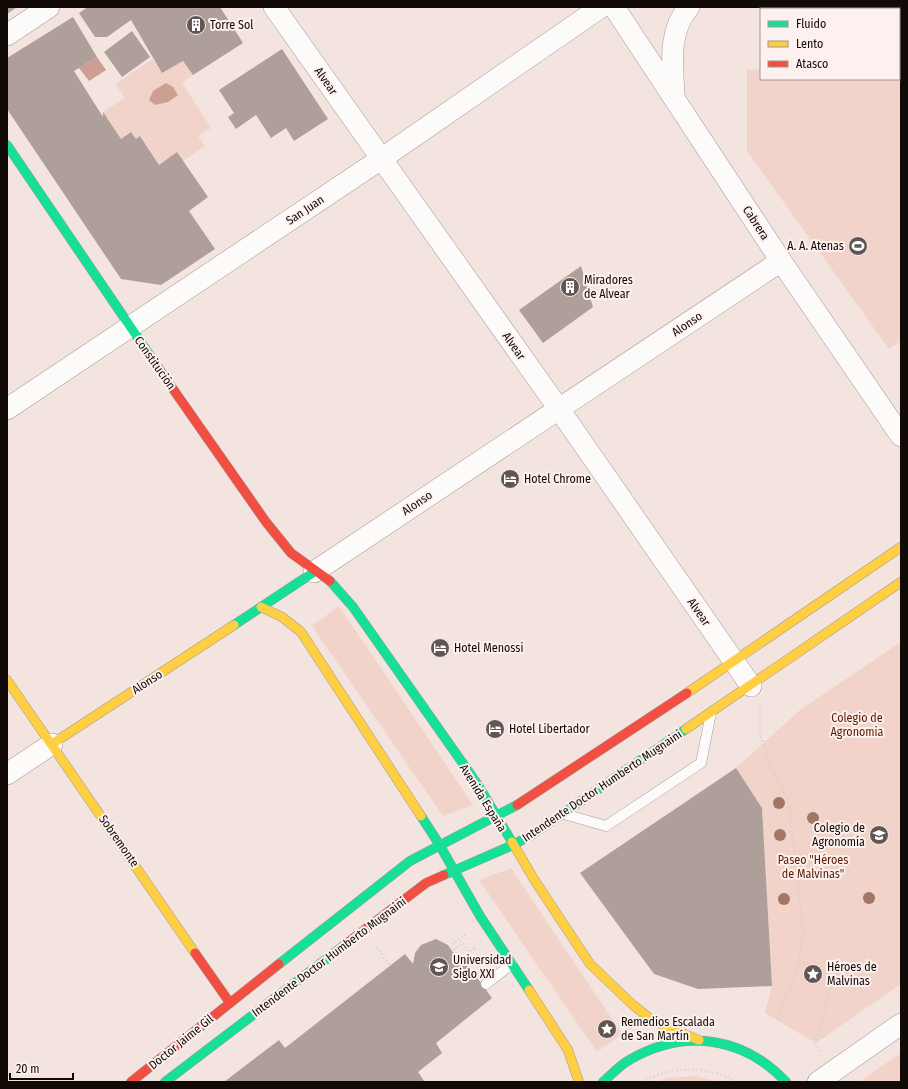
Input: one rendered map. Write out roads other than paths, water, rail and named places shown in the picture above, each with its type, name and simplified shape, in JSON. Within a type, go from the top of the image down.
[{"type":"main road","name":"Constitución","points":[[7,145],[130,327],[266,522],[292,553],[314,572]]},
{"type":"main road","name":"Intendente Doctor Humberto Mugnaini","points":[[230,1003],[410,861],[439,844],[496,818],[734,662],[901,547]]},
{"type":"main road","name":"Alonso","points":[[52,744],[314,572]]},
{"type":"main road","name":"Avenida España","points":[[314,572],[331,582],[354,607],[478,785],[512,845],[590,964],[633,1005],[653,1021],[699,1040]]},
{"type":"main road","name":"Intendente Doctor Humberto Mugnaini","points":[[165,1082],[426,884],[533,834],[901,582]]},
{"type":"main road","points":[[261,607],[282,617],[301,632],[439,844],[480,916],[568,1050],[579,1082]]},
{"type":"main road","name":"Sobremonte","points":[[7,680],[230,1003]]},
{"type":"main road","name":"Doctor Jaime Gil","points":[[131,1082],[230,1003]]},
{"type":"main road","points":[[603,1082],[630,1059],[656,1047],[663,1044],[699,1040],[738,1047],[772,1067],[786,1082]]},
{"type":"street","points":[[7,35],[49,7]]},
{"type":"street","name":"Alvear","points":[[274,7],[559,409],[751,686]]},
{"type":"street","name":"San Juan","points":[[7,409],[381,159],[601,7]]},
{"type":"street","name":"Cabrera","points":[[614,7],[781,261],[901,436]]},
{"type":"street","points":[[674,98],[672,43],[679,18],[688,7]]},
{"type":"street","name":"Alonso","points":[[314,572],[781,261]]},
{"type":"street","points":[[7,774],[52,744]]},
{"type":"street","points":[[818,1082],[901,1024]]},
{"type":"lane","points":[[562,814],[606,826],[701,763],[712,712]]},
{"type":"lane","points":[[486,984],[512,964]]},
{"type":"place","name":"Torre Sol","points":[[196,25]]},
{"type":"place","name":"A. A. Atenas","points":[[858,246]]},
{"type":"place","name":"Miradores de Alvear","points":[[570,287]]},
{"type":"place","name":"Hotel Chrome","points":[[510,479]]},
{"type":"place","name":"Hotel Menossi","points":[[440,648]]},
{"type":"place","name":"Hotel Libertador","points":[[495,729]]},
{"type":"place","name":"Colegio de Agronomía","points":[[879,835]]},
{"type":"place","name":"Universidad Siglo XXI","points":[[439,967]]},
{"type":"place","name":"Héroes de Malvinas","points":[[813,974]]},
{"type":"place","name":"Remedios Escalada de San Martín","points":[[607,1029]]},
{"type":"park label","name":"Colegio de Agronomia","points":[[857,725]]},
{"type":"park label","name":"Paseo \"Héroes de Malvinas\"","points":[[813,867]]}]
